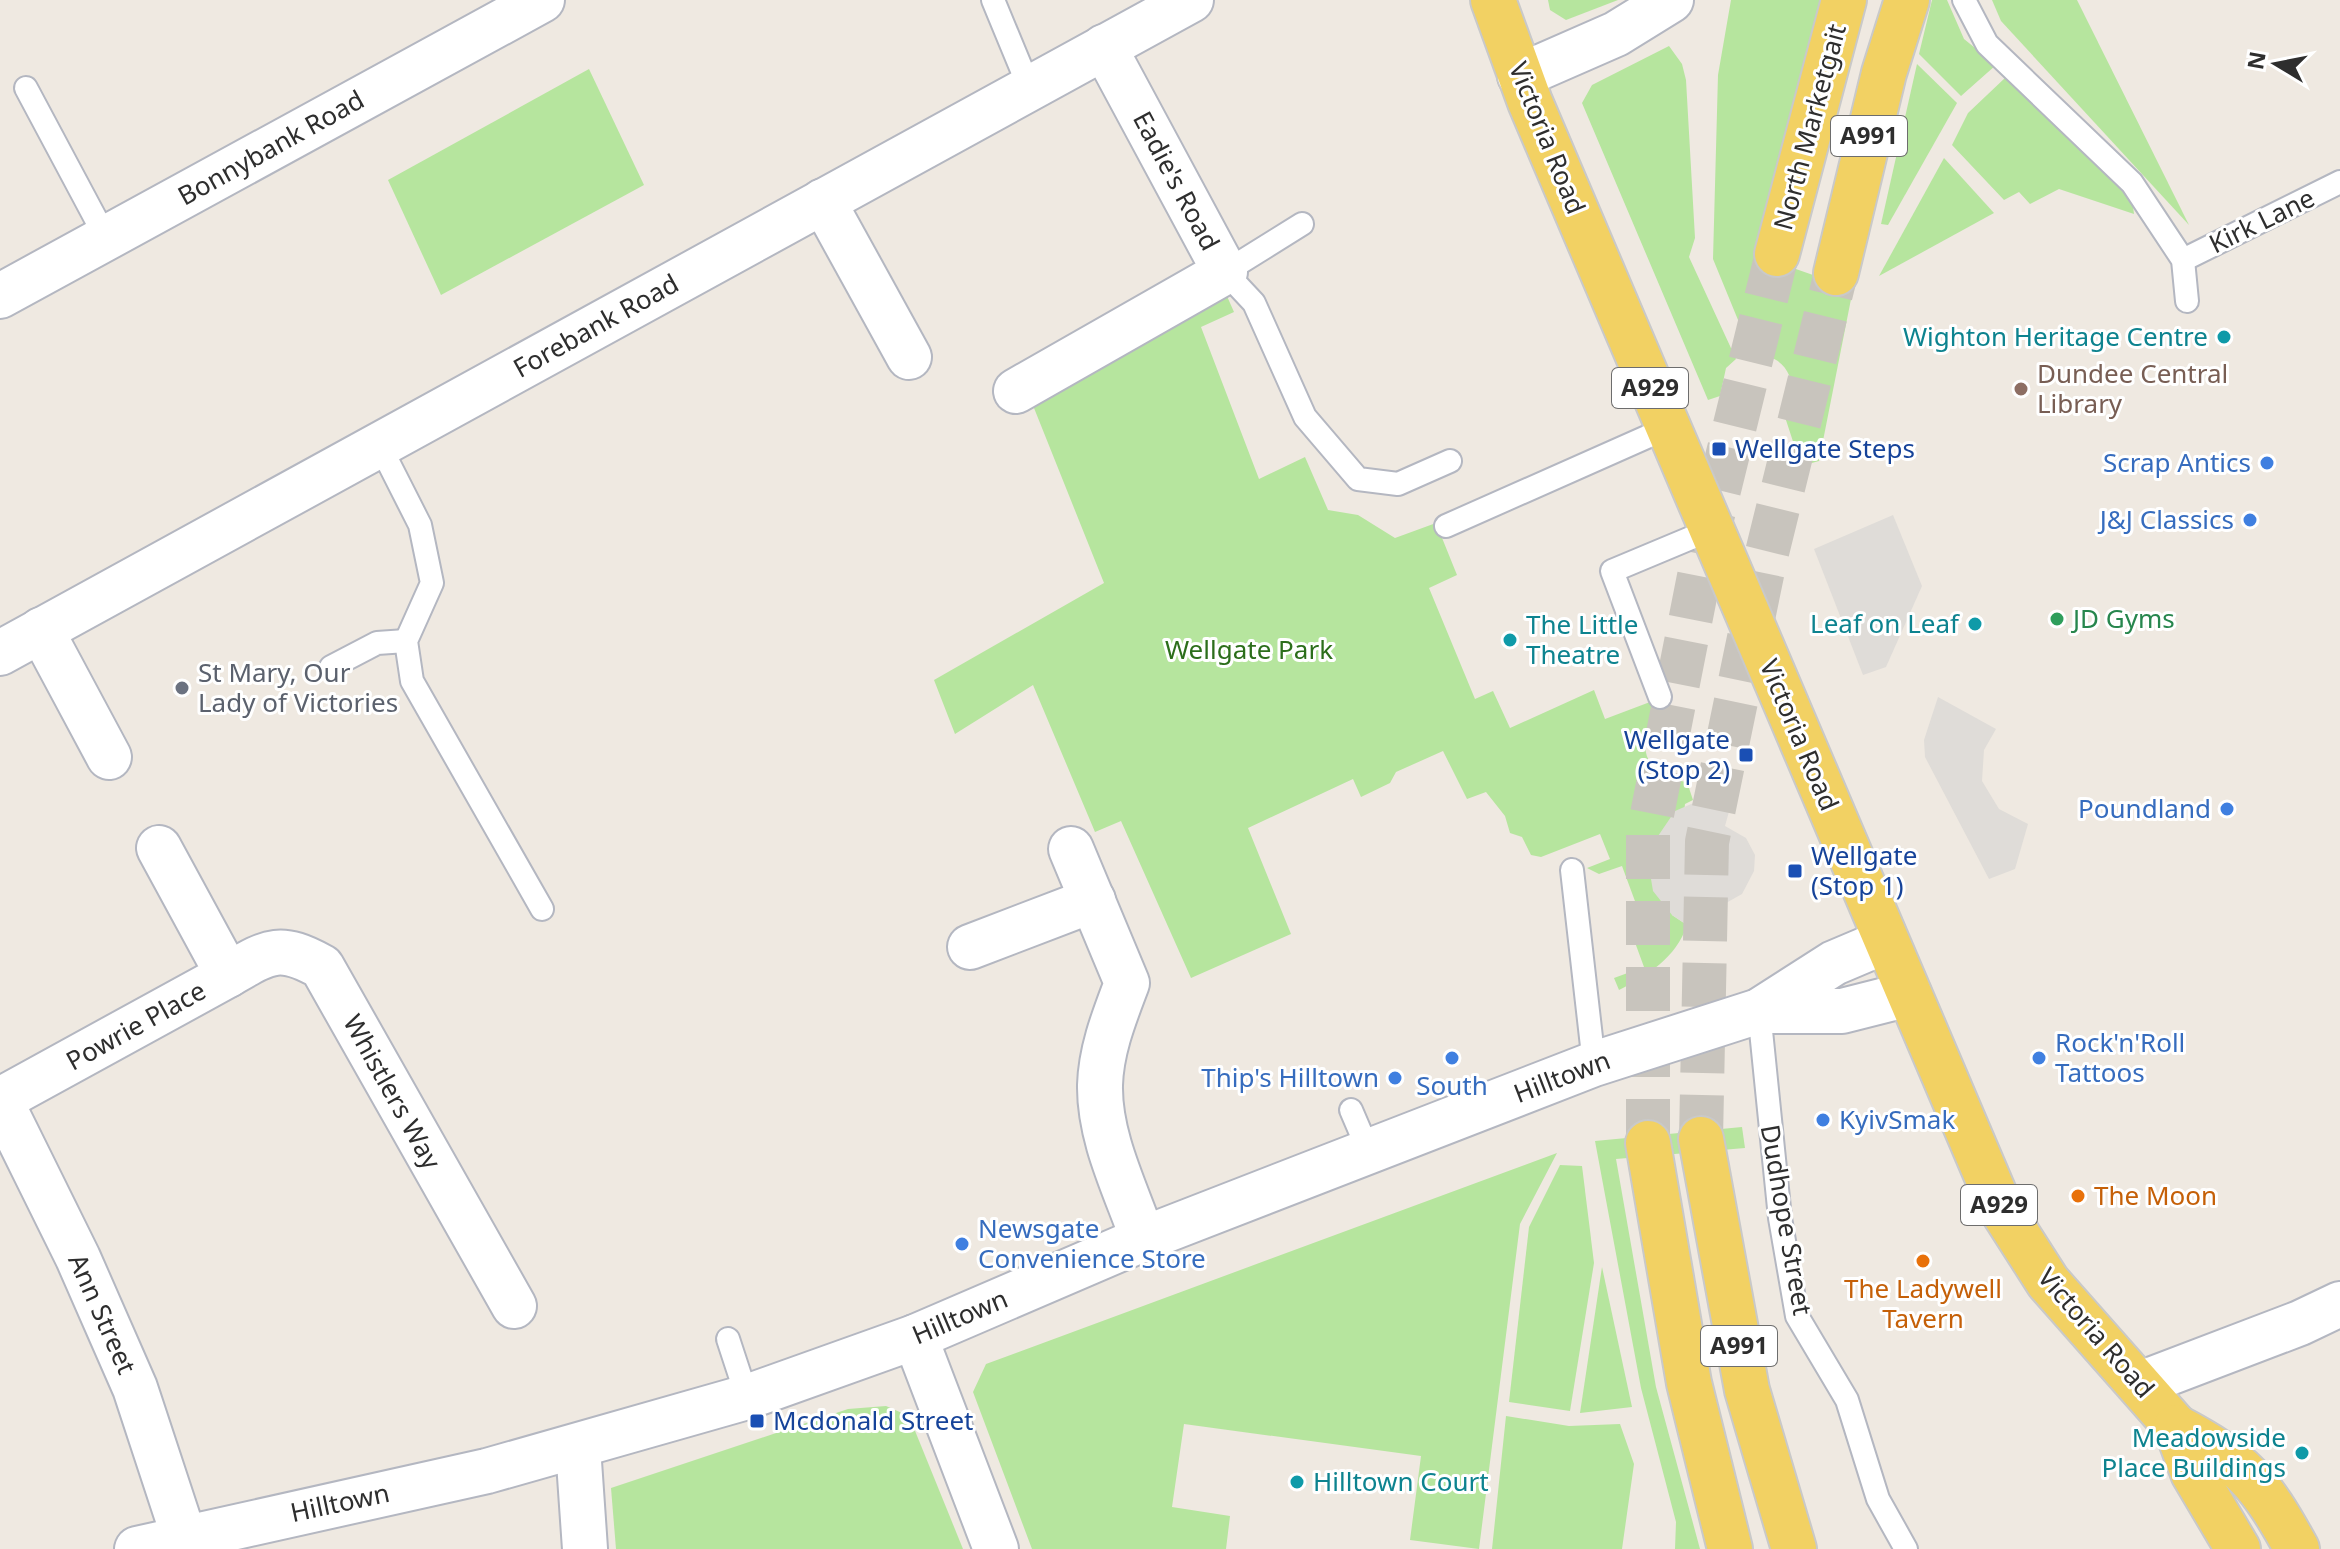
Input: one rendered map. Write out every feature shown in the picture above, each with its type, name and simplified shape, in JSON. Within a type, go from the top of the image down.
[{"type":"main road","name":"Victoria Road","points":[[1493,0],[1520,76],[1667,428],[2000,1207],[2048,1282],[2176,1427],[2193,1473],[2238,1549]]},
{"type":"main road","name":"North Marketgait","points":[[1777,254],[1844,0]]},
{"type":"main road","name":"A991","points":[[1836,273],[1884,73],[1907,0]]},
{"type":"main road","name":"A991","points":[[1701,1139],[1747,1390],[1794,1549]]},
{"type":"main road","name":"A991","points":[[1648,1143],[1689,1383],[1730,1549]]},
{"type":"main road","name":"Victoria Road","points":[[2176,1427],[2226,1453],[2267,1495],[2297,1549]]},
{"type":"street","name":"Bonnybank Road","points":[[0,296],[542,0]]},
{"type":"street","name":"Forebank Road","points":[[0,653],[1191,0]]},
{"type":"street","points":[[1520,76],[1616,34],[1671,0]]},
{"type":"street","name":"Eadie's Road","points":[[1016,391],[1225,272],[1104,47]]},
{"type":"street","points":[[823,201],[909,357]]},
{"type":"street","points":[[41,630],[109,757]]},
{"type":"street","name":"Powrie Place","points":[[0,1100],[228,975],[159,848]]},
{"type":"street","points":[[1071,849],[1127,983],[1108,1032],[1100,1084],[1105,1131],[1143,1239]]},
{"type":"street","points":[[970,947],[1093,900]]},
{"type":"street","name":"Hilltown","points":[[137,1549],[487,1471],[747,1397],[915,1337],[1143,1239],[1594,1064],[1759,1011],[1834,963],[1886,941]]},
{"type":"street","name":"Whistlers Way","points":[[228,975],[262,955],[294,951],[322,967],[514,1306]]},
{"type":"street","name":"Hilltown","points":[[1759,1011],[1842,1011],[1909,994]]},
{"type":"street","name":"Ann Street","points":[[0,1100],[15,1160],[135,1388],[184,1537]]},
{"type":"street","points":[[2140,1384],[2300,1323],[2340,1304]]},
{"type":"street","points":[[915,1337],[996,1549]]},
{"type":"street","points":[[578,1447],[585,1549]]},
{"type":"lane","points":[[993,0],[1029,87]]},
{"type":"lane","points":[[1964,0],[1987,44],[2132,183],[2183,260],[2187,301]]},
{"type":"lane","points":[[26,88],[106,238]]},
{"type":"lane","name":"Kirk Lane","points":[[2183,260],[2340,182]]},
{"type":"lane","points":[[1302,224],[1225,272],[1254,303],[1305,417],[1358,479],[1398,484],[1450,461]]},
{"type":"lane","points":[[2168,285],[2183,260]]},
{"type":"lane","points":[[1446,526],[1667,428]]},
{"type":"lane","points":[[380,446],[420,525],[432,583],[406,641],[412,681],[542,909]]},
{"type":"lane","points":[[1660,697],[1612,571],[1710,530]]},
{"type":"lane","points":[[331,667],[377,643],[406,641]]},
{"type":"lane","points":[[1572,870],[1594,1064]]},
{"type":"lane","name":"Dudhope Street","points":[[1759,1011],[1780,1218],[1797,1316],[1841,1388],[1878,1499],[1906,1549]]},
{"type":"lane","points":[[1351,1110],[1369,1152]]},
{"type":"lane","points":[[728,1339],[747,1397]]},
{"type":"green space","points":[[1548,0],[1618,0],[1566,20],[1550,10]]},
{"type":"green space","points":[[1731,0],[1822,0],[1756,255],[1853,289],[1819,461],[1801,466],[1785,417],[1795,398],[1791,379],[1778,361],[1752,354],[1713,259],[1718,75]]},
{"type":"green space","points":[[1932,0],[1947,0],[1964,39],[1996,65],[1961,96],[1919,54]]},
{"type":"green space","points":[[1992,0],[2077,0],[2189,225],[2001,21]]},
{"type":"green space","points":[[1669,46],[1682,64],[1686,80],[1695,238],[1689,257],[1736,359],[1726,368],[1720,396],[1708,400],[1582,103],[1592,85]]},
{"type":"green space","points":[[1917,64],[1957,103],[1888,225],[1881,224]]},
{"type":"green space","points":[[589,69],[644,185],[441,295],[388,180]]},
{"type":"green space","points":[[2006,77],[2132,199],[2134,214],[2059,189],[2030,204],[2019,192],[2004,200],[1952,145],[1968,113]]},
{"type":"green space","points":[[1944,158],[1994,213],[1879,276]]},
{"type":"green space","name":"Wellgate Park","points":[[1226,294],[1234,312],[1201,327],[1259,479],[1305,457],[1328,510],[1358,515],[1395,538],[1436,523],[1457,575],[1429,588],[1475,699],[1493,691],[1510,728],[1594,690],[1605,719],[1650,702],[1657,716],[1646,739],[1648,760],[1663,774],[1687,782],[1693,800],[1685,804],[1672,915],[1687,925],[1676,947],[1660,964],[1640,978],[1619,990],[1614,978],[1644,967],[1626,918],[1639,912],[1622,866],[1599,874],[1587,868],[1610,859],[1600,834],[1541,857],[1531,855],[1522,837],[1510,833],[1505,816],[1486,792],[1467,799],[1443,751],[1396,772],[1390,783],[1361,797],[1353,779],[1248,828],[1291,934],[1191,978],[1121,821],[1095,832],[1033,685],[955,734],[934,680],[1104,583],[1030,398]]},
{"type":"green space","points":[[1742,1127],[1745,1148],[1616,1159],[1656,1387],[1700,1549],[1675,1549],[1676,1522],[1641,1388],[1595,1141]]},
{"type":"green space","points":[[1557,1153],[1520,1224],[1479,1549],[1410,1540],[1421,1456],[1184,1424],[1172,1507],[1230,1516],[1226,1549],[1032,1549],[973,1392],[986,1364]]},
{"type":"green space","points":[[1560,1165],[1582,1166],[1594,1263],[1570,1411],[1509,1402],[1529,1227]]},
{"type":"green space","points":[[1602,1267],[1632,1407],[1580,1413]]},
{"type":"green space","points":[[886,1406],[909,1416],[963,1549],[616,1549],[611,1488],[848,1409]]},
{"type":"green space","points":[[1506,1416],[1569,1426],[1620,1424],[1634,1464],[1622,1549],[1492,1549]]},
{"type":"shaded area","points":[[1893,515],[1922,586],[1886,667],[1863,675],[1814,549]]},
{"type":"shaded area","points":[[1938,697],[1996,729],[1984,750],[1982,781],[1999,809],[2028,824],[2015,869],[1989,879],[1925,757],[1924,740]]},
{"type":"shaded area","points":[[1712,795],[1733,797],[1725,826],[1746,838],[1755,855],[1754,871],[1742,894],[1687,925],[1672,915],[1653,891],[1649,867],[1656,839],[1675,811]]},
{"type":"tunnel","points":[[1648,1143],[1648,835],[1704,551],[1777,254]]},
{"type":"tunnel","points":[[1701,1139],[1707,842],[1764,565],[1836,273]]},
{"type":"place","name":"Wighton Heritage Centre","points":[[2224,337]]},
{"type":"place","name":"Dundee Central Library","points":[[2021,389]]},
{"type":"place","name":"Wellgate Steps","points":[[1719,449]]},
{"type":"place","name":"Scrap Antics","points":[[2267,463]]},
{"type":"place","name":"J&J Classics","points":[[2250,520]]},
{"type":"place","name":"JD Gyms","points":[[2057,619]]},
{"type":"place","name":"Leaf on Leaf","points":[[1975,624]]},
{"type":"place","name":"The Little Theatre","points":[[1510,640]]},
{"type":"place","name":"St Mary, Our Lady of Victories","points":[[182,688]]},
{"type":"place","name":"Wellgate (Stop 2)","points":[[1746,755]]},
{"type":"place","name":"Poundland","points":[[2227,809]]},
{"type":"place","name":"Wellgate (Stop 1)","points":[[1795,871]]},
{"type":"place","name":"South","points":[[1452,1058]]},
{"type":"place","name":"Rock'n'Roll Tattoos","points":[[2039,1058]]},
{"type":"place","name":"Thip's Hilltown","points":[[1395,1078]]},
{"type":"place","name":"KyivSmak","points":[[1823,1120]]},
{"type":"place","name":"The Moon","points":[[2078,1196]]},
{"type":"place","name":"Newsgate Convenience Store","points":[[962,1244]]},
{"type":"place","name":"The Ladywell Tavern","points":[[1923,1261]]},
{"type":"place","name":"Mcdonald Street","points":[[757,1421]]},
{"type":"place","name":"Meadowside Place Buildings","points":[[2302,1453]]},
{"type":"place","name":"Hilltown Court","points":[[1297,1482]]}]
